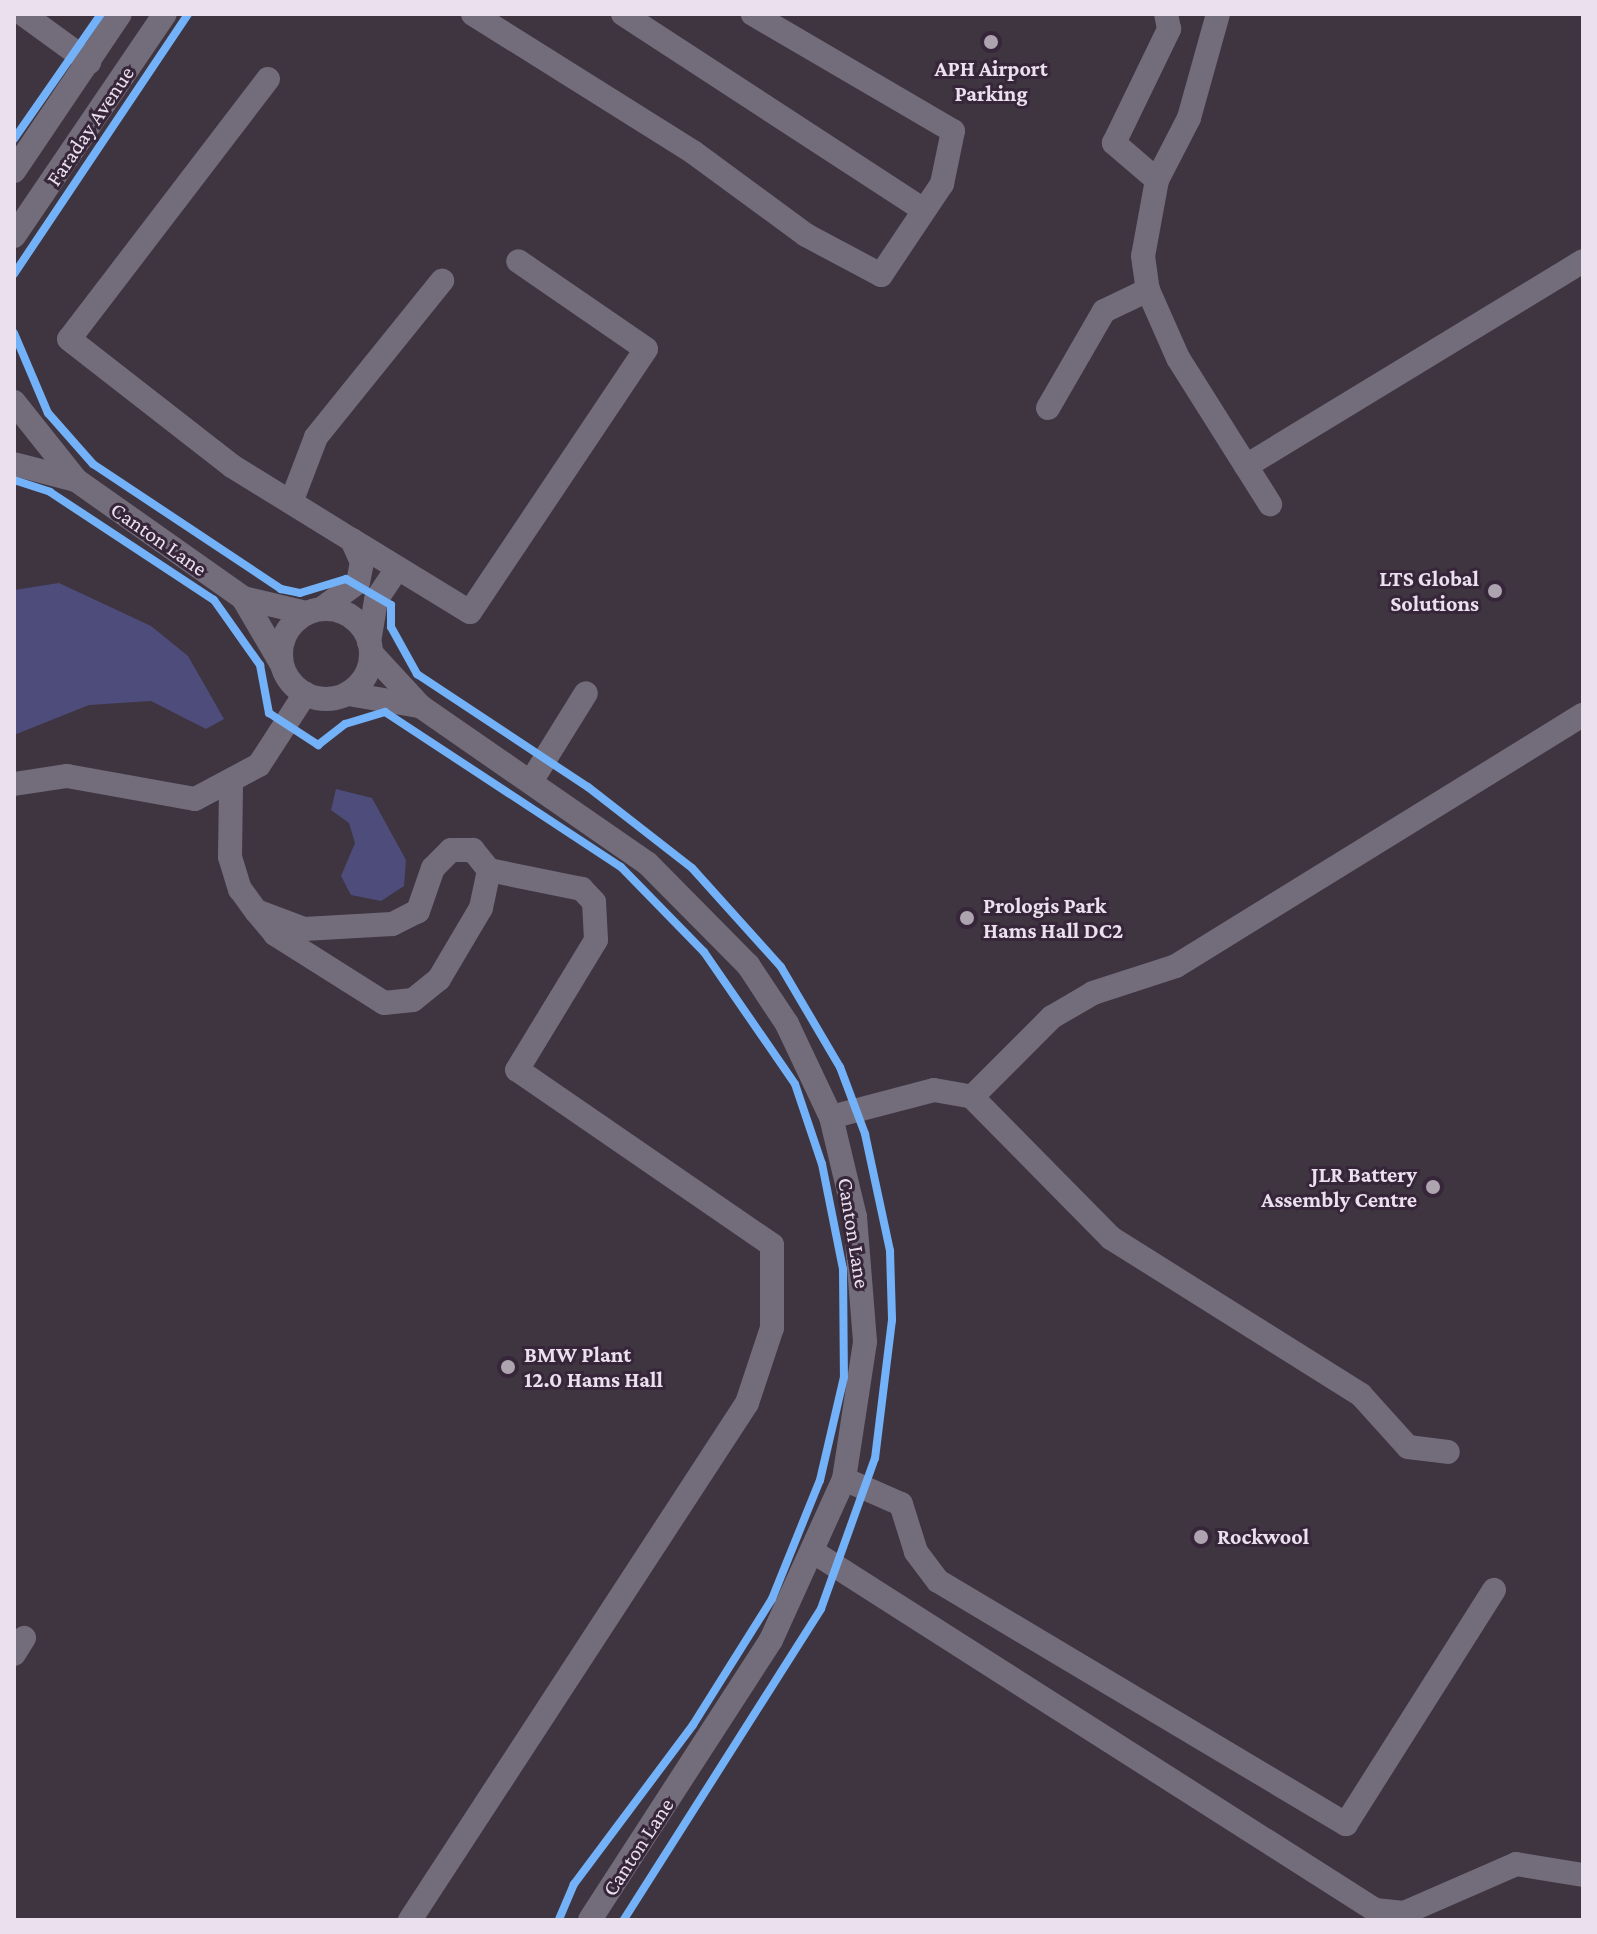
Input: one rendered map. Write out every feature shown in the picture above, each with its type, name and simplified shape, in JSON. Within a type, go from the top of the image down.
[{"type":"street","points":[[23,14],[89,62]]},
{"type":"street","name":"Faraday Avenue","points":[[14,236],[165,14]]},
{"type":"street","points":[[473,14],[693,152],[806,235],[881,275],[942,184],[953,131],[753,14]]},
{"type":"street","points":[[623,14],[924,210]]},
{"type":"street","points":[[1157,180],[1114,143],[1169,29],[1166,14]]},
{"type":"street","points":[[1218,14],[1189,118],[1157,180],[1145,223],[1148,290],[1178,358],[1270,504]]},
{"type":"street","name":"Faraday Avenue","points":[[14,171],[89,62],[117,15]]},
{"type":"street","points":[[268,79],[69,339],[232,466],[470,612],[646,349],[518,261]]},
{"type":"street","points":[[1246,466],[1583,261]]},
{"type":"street","points":[[292,500],[316,437],[442,281]]},
{"type":"street","points":[[1048,408],[1104,311],[1148,290]]},
{"type":"street","name":"Canton Lane","points":[[14,402],[76,480],[243,598],[281,663]]},
{"type":"street","name":"Canton Lane","points":[[14,464],[76,480]]},
{"type":"street","points":[[305,694],[281,663],[285,634],[358,582],[362,562],[352,540]]},
{"type":"street","points":[[305,694],[348,694],[361,682],[370,647],[376,600],[397,569]]},
{"type":"street","name":"Canton Lane","points":[[243,598],[316,610]]},
{"type":"street","points":[[316,610],[345,614],[370,647]]},
{"type":"street","name":"Canton Lane","points":[[370,647],[420,706],[532,780],[647,863],[739,955],[787,1024],[831,1117],[864,1273],[865,1342],[844,1479],[815,1553],[771,1640],[590,1920]]},
{"type":"street","points":[[532,780],[586,693]]},
{"type":"street","points":[[18,789],[67,776],[195,799],[231,786],[280,741],[305,694]]},
{"type":"street","name":"Canton Lane","points":[[348,694],[420,706]]},
{"type":"street","points":[[972,1097],[1052,1017],[1093,993],[1176,966],[1583,715]]},
{"type":"street","points":[[231,786],[230,857],[256,911],[275,934],[370,998],[398,1003],[439,979],[481,908],[489,870]]},
{"type":"street","points":[[256,911],[304,929],[392,924],[418,911],[433,868],[451,850],[473,850],[489,870],[582,889],[594,902],[596,940],[517,1070],[772,1245],[771,1344],[747,1403],[410,1920]]},
{"type":"street","points":[[831,1117],[934,1090],[972,1097],[1111,1238],[1361,1395],[1408,1447],[1448,1452]]},
{"type":"street","points":[[844,1479],[901,1504],[916,1552],[938,1581],[1346,1824],[1494,1590]]},
{"type":"street","points":[[815,1553],[1375,1910],[1404,1913],[1482,1873],[1516,1864],[1583,1875]]},
{"type":"shaded area","points":[[59,583],[151,626],[188,656],[224,719],[206,729],[151,701],[89,705],[14,735],[14,590]]},
{"type":"shaded area","points":[[336,789],[372,798],[406,860],[404,886],[381,901],[351,895],[341,876],[355,843],[349,823],[331,810]]},
{"type":"cycle path","points":[[14,139],[101,14]]},
{"type":"cycle path","points":[[14,274],[188,14]]},
{"type":"cycle path","points":[[14,333],[48,413],[93,464],[281,589],[300,593],[346,579],[391,605],[391,627],[417,674],[588,787],[692,868],[781,967],[840,1067],[865,1134],[890,1251],[892,1320],[875,1458],[821,1609],[624,1920]]},
{"type":"cycle path","points":[[14,480],[50,492],[214,600],[260,665],[269,713],[318,745],[345,724],[385,712],[621,867],[704,952],[795,1084],[822,1164],[843,1269],[844,1377],[820,1480],[772,1599],[693,1725],[574,1884],[559,1920]]},
{"type":"place","name":"APH Airport Parking","points":[[991,42]]},
{"type":"place","name":"LTS Global Solutions","points":[[1495,591]]},
{"type":"place","name":"Prologis Park Hams Hall DC2","points":[[967,918]]},
{"type":"place","name":"JLR Battery Assembly Centre","points":[[1433,1187]]},
{"type":"place","name":"BMW Plant 12.0 Hams Hall","points":[[508,1367]]},
{"type":"place","name":"Rockwool","points":[[1201,1537]]}]
